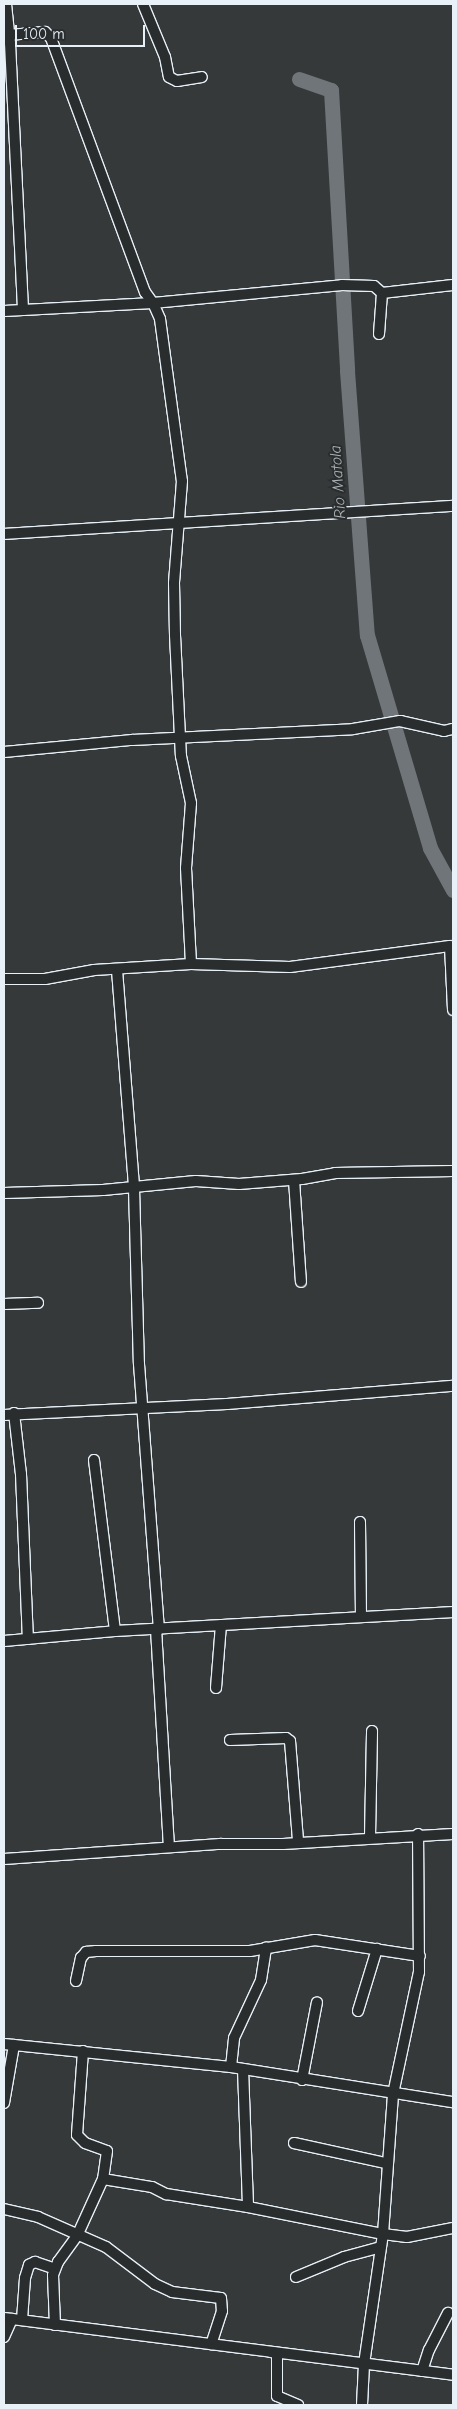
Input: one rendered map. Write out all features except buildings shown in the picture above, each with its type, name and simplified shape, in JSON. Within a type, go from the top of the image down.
[{"type":"street","points":[[6,4],[6,35],[23,310]]},
{"type":"street","points":[[143,4],[165,57],[169,77],[177,81],[202,77]]},
{"type":"street","points":[[6,35],[45,32],[51,38],[145,292],[153,303],[160,319],[182,481],[181,523],[174,584],[176,666],[182,739],[181,756],[191,804],[186,868],[191,964]]},
{"type":"street","points":[[4,311],[153,303],[342,285],[374,286],[382,293],[453,285]]},
{"type":"street","points":[[379,334],[382,293]]},
{"type":"street","points":[[4,534],[453,506]]},
{"type":"street","points":[[4,752],[132,740],[353,729],[400,721],[444,731],[453,729]]},
{"type":"street","points":[[4,979],[45,979],[94,970],[191,964],[290,967],[451,946],[453,1010]]},
{"type":"street","points":[[117,970],[134,1188],[133,1231],[158,1629],[169,1847]]},
{"type":"street","points":[[4,1193],[134,1188],[196,1181],[238,1184],[294,1180],[335,1173],[453,1171]]},
{"type":"street","points":[[294,1180],[300,1282]]},
{"type":"street","points":[[4,1304],[38,1303]]},
{"type":"street","points":[[28,1639],[21,1474],[9,1414],[143,1408],[453,1386]]},
{"type":"street","points":[[94,1460],[114,1631]]},
{"type":"street","points":[[360,1522],[361,1615]]},
{"type":"street","points":[[4,1641],[114,1631],[361,1615],[453,1612]]},
{"type":"street","points":[[216,1688],[222,1625]]},
{"type":"street","points":[[370,1837],[372,1731]]},
{"type":"street","points":[[230,1740],[286,1738],[290,1741],[298,1841]]},
{"type":"street","points":[[4,1858],[169,1847],[418,1834],[453,1834]]},
{"type":"street","points":[[362,2405],[364,2364],[383,2234],[386,2163],[393,2094],[420,1956],[416,1885],[418,1834]]},
{"type":"street","points":[[76,1981],[81,1958],[86,1952],[250,1951],[315,1940],[420,1956]]},
{"type":"street","points":[[231,2067],[234,2038],[260,1980],[266,1947]]},
{"type":"street","points":[[358,2011],[376,1949]]},
{"type":"street","points":[[302,2080],[317,2002]]},
{"type":"street","points":[[4,2103],[9,2045],[231,2067],[302,2080],[453,2102]]},
{"type":"street","points":[[55,2325],[52,2306],[55,2269],[77,2236],[103,2178],[107,2151],[86,2143],[76,2135],[83,2051]]},
{"type":"street","points":[[243,2069],[248,2206]]},
{"type":"street","points":[[294,2144],[386,2163]]},
{"type":"street","points":[[103,2178],[152,2187],[166,2194],[248,2206],[383,2234],[408,2237],[453,2228]]},
{"type":"street","points":[[4,2209],[38,2217],[77,2236],[106,2247],[155,2284],[172,2292],[221,2298],[222,2311],[211,2344]]},
{"type":"street","points":[[296,2277],[344,2256],[381,2247]]},
{"type":"street","points":[[4,2337],[13,2319],[30,2265],[35,2262],[55,2269]]},
{"type":"street","points":[[38,2322],[52,2306]]},
{"type":"street","points":[[422,2371],[429,2350],[448,2313]]},
{"type":"street","points":[[13,2319],[453,2375]]},
{"type":"street","points":[[268,2351],[277,2353],[277,2396],[298,2405]]},
{"type":"waterway","name":"Rio Matola","points":[[299,79],[331,90],[347,371],[367,635],[430,848],[453,890]]}]
